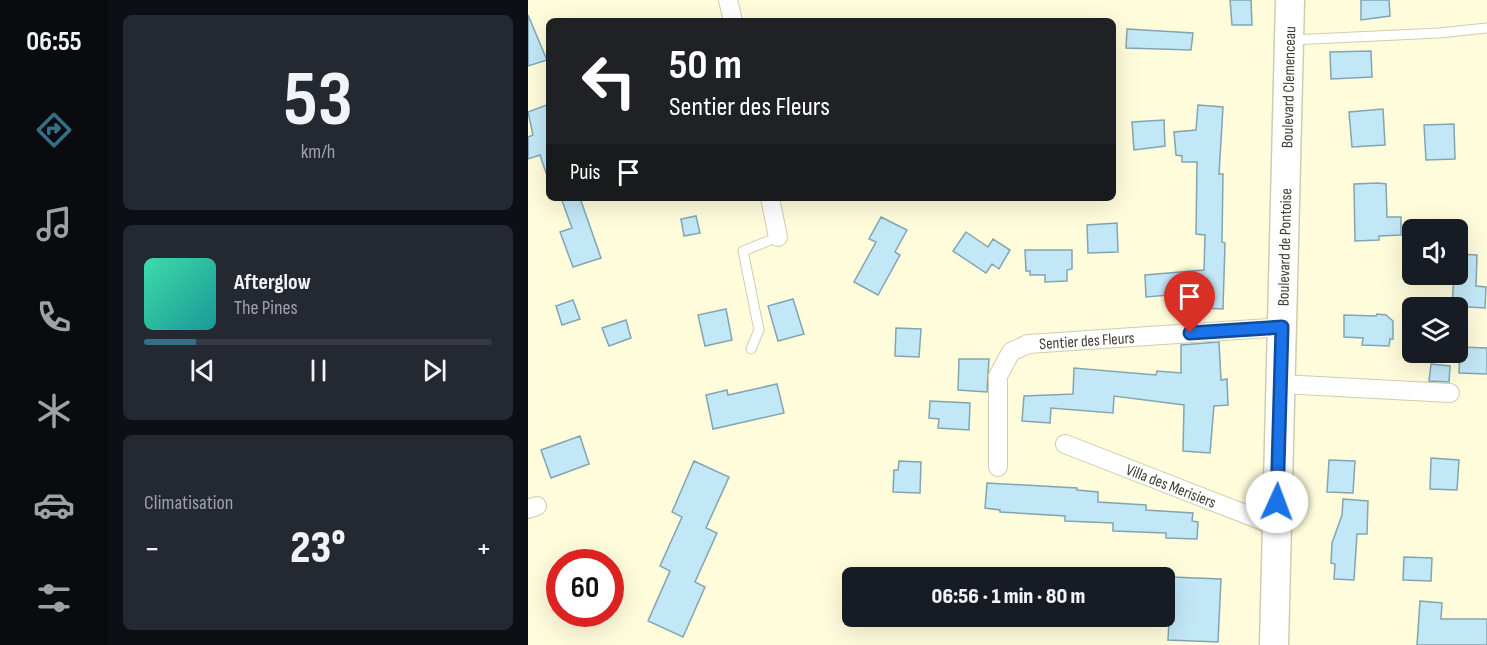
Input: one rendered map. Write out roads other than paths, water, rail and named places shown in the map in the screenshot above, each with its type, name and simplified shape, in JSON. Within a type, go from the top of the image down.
[{"type":"main road","name":"Boulevard Clemenceau","points":[[1286,175],[1290,0]]},
{"type":"main road","name":"Boulevard de Pontoise","points":[[1274,645],[1286,175]]},
{"type":"street","points":[[728,0],[732,18]]},
{"type":"street","points":[[771,201],[778,237]]},
{"type":"street","name":"Sentier des Fleurs","points":[[998,467],[998,376],[1011,352],[1028,344],[1282,327]]},
{"type":"street","points":[[1281,384],[1450,393]]},
{"type":"street","name":"Villa des Merisiers","points":[[1065,444],[1276,526]]},
{"type":"lane","points":[[1289,40],[1439,33],[1487,28]]},
{"type":"lane","points":[[751,349],[759,330],[743,251],[778,237]]}]
